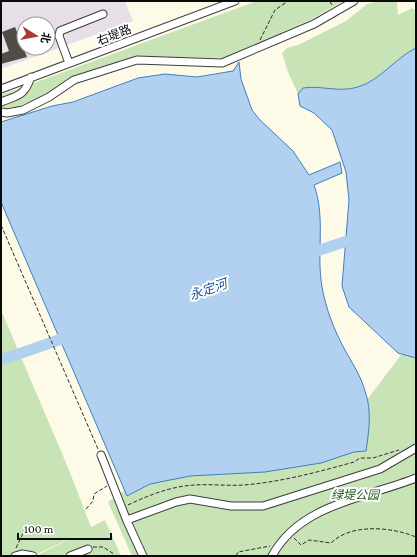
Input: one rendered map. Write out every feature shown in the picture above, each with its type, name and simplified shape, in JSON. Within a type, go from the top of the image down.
[{"type":"street","name":"右堤路","points":[[1,89],[235,1]]},
{"type":"street","points":[[1,112],[7,113],[23,110],[49,97],[74,80],[137,60],[222,63],[259,46],[314,24],[354,1]]},
{"type":"street","points":[[69,63],[59,36],[60,31],[103,14]]},
{"type":"street","points":[[1,102],[26,90],[31,78]]},
{"type":"street","points":[[127,520],[176,502],[190,499],[231,506],[263,506],[380,469],[413,449]]},
{"type":"street","points":[[101,455],[143,556]]},
{"type":"street","points":[[272,556],[279,545],[290,533],[308,518],[323,510],[416,478]]},
{"type":"street","points":[[70,556],[88,549]]},
{"type":"street","points":[[14,554],[34,556]]},
{"type":"path","points":[[259,46],[260,39],[275,10],[288,1]]},
{"type":"path","points":[[1,225],[101,455]]},
{"type":"path","points":[[122,508],[139,500],[176,487],[250,484],[308,474],[354,462],[360,458],[373,458],[394,451],[413,449]]},
{"type":"path","points":[[86,509],[93,501],[94,494],[104,487],[114,484]]},
{"type":"path","points":[[14,554],[26,527]]},
{"type":"path","points":[[290,533],[301,545],[309,540],[331,543],[338,535],[382,528],[416,537]]},
{"type":"path","points":[[88,549],[98,545],[110,549],[114,554]]},
{"type":"path","points":[[236,556],[238,552],[258,547],[279,545]]},
{"type":"shaded area","points":[[1,1],[125,1],[133,21],[56,49],[56,16],[16,16],[16,56],[37,56],[1,69]]},
{"type":"green space","points":[[257,1],[343,1],[312,19],[224,58],[137,57],[17,107],[4,108],[1,105],[1,95]]},
{"type":"green space","points":[[379,1],[397,1],[398,15],[412,8],[416,11],[416,48],[401,57],[381,74],[366,84],[351,89],[317,87],[303,88],[298,94],[288,72],[282,53],[287,48],[300,44],[346,21],[367,4]]},
{"type":"green space","points":[[1,310],[69,470],[91,527],[105,520],[121,556],[36,556],[81,533],[33,556],[1,556]]},
{"type":"green space","name":"绿堤公园","points":[[416,341],[416,556],[132,556],[108,502],[175,456],[339,437],[410,343]]},
{"type":"water","points":[[416,48],[416,358],[398,353],[349,307],[342,286],[349,200],[346,172],[332,130],[314,113],[300,106],[298,94],[303,88],[317,87],[351,89],[366,84],[381,74],[401,57]]},
{"type":"water","points":[[239,62],[241,79],[252,110],[259,119],[293,151],[309,175],[340,162],[342,173],[314,185],[318,197],[320,223],[320,274],[326,303],[334,327],[361,380],[367,398],[369,406],[369,421],[366,451],[354,452],[321,463],[265,472],[190,476],[150,484],[127,496],[1,202],[1,122],[52,106],[73,102],[138,78],[165,74],[197,77],[233,71]]},
{"type":"building","points":[[15,27],[16,56],[27,57],[1,64],[1,54],[9,51],[2,32]]},
{"type":"waterway","name":"永定河","points":[[305,255],[359,237]]},
{"type":"waterway","name":"永定河","points":[[1,360],[73,335]]}]
